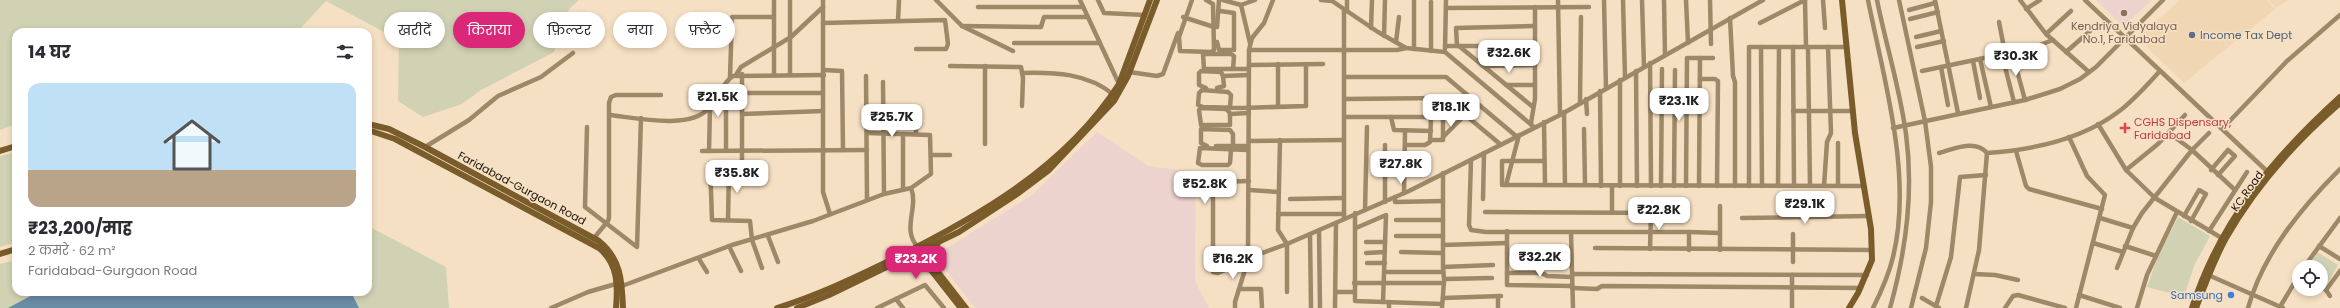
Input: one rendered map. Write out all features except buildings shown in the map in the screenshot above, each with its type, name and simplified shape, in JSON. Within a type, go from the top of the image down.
[{"type":"street","points":[[774,0],[774,75]]},
{"type":"street","points":[[790,0],[790,75]]},
{"type":"street","points":[[823,0],[823,192],[830,214]]},
{"type":"street","points":[[898,21],[899,0]]},
{"type":"street","points":[[936,0],[962,26],[1013,51]]},
{"type":"street","points":[[1080,0],[1119,84]]},
{"type":"street","points":[[1098,0],[1104,13],[1145,15]]},
{"type":"street","points":[[797,308],[903,260],[1039,173],[1114,96],[1150,0]]},
{"type":"street","points":[[777,308],[819,294],[918,250],[940,242],[1017,194],[1049,170],[1114,96],[1130,72],[1157,0]]},
{"type":"street","points":[[1130,72],[1157,76],[1163,74],[1191,0]]},
{"type":"street","points":[[1185,17],[1179,37],[1180,51],[1213,51],[1213,4],[1206,0]]},
{"type":"street","points":[[1219,0],[1220,11],[1217,14],[1217,47],[1220,51],[1233,51],[1234,13],[1220,11]]},
{"type":"street","points":[[1223,0],[1241,5],[1255,0]]},
{"type":"street","points":[[1250,43],[1264,23],[1273,0]]},
{"type":"street","points":[[1321,0],[1332,1],[1371,28],[1406,48]]},
{"type":"street","points":[[1344,219],[1344,50],[1345,10],[1347,0]]},
{"type":"street","points":[[1371,28],[1372,0]]},
{"type":"street","points":[[1384,36],[1385,0]]},
{"type":"street","points":[[1414,0],[1414,49]]},
{"type":"street","points":[[1445,52],[1446,0]]},
{"type":"street","points":[[1558,0],[1560,115]]},
{"type":"street","points":[[1604,0],[1606,88]]},
{"type":"street","points":[[1623,0],[1625,77]]},
{"type":"street","points":[[1642,0],[1644,67]]},
{"type":"street","points":[[1664,0],[1666,55]]},
{"type":"street","points":[[1686,0],[1688,43]]},
{"type":"street","points":[[1710,0],[1711,44]]},
{"type":"street","points":[[1250,255],[1262,254],[1287,244],[1336,223],[1355,213],[1396,197],[1443,174],[1518,136],[1532,125],[1544,122],[1560,115],[1763,0]]},
{"type":"street","points":[[1760,23],[1805,0],[1810,186]]},
{"type":"street","points":[[1823,0],[1825,28]]},
{"type":"street","points":[[1842,0],[1853,111],[1869,216],[1872,250],[1872,260],[1867,274],[1861,288],[1849,308]]},
{"type":"street","points":[[1868,0],[1887,88],[1899,174],[1900,201],[1893,259],[1873,308]]},
{"type":"street","points":[[1878,0],[1905,126],[1910,194],[1908,223],[1898,278],[1890,308]]},
{"type":"street","points":[[1899,0],[1925,121],[1931,167],[1931,202],[1926,248],[1911,308]]},
{"type":"street","points":[[2020,0],[2046,34],[2089,72]]},
{"type":"street","points":[[2026,9],[2040,0]]},
{"type":"street","points":[[2085,0],[2160,72],[2223,128],[2269,173]]},
{"type":"street","points":[[1892,128],[1958,112],[2025,100],[2060,89],[2089,72],[2163,0]]},
{"type":"street","points":[[1909,10],[1935,1],[1958,112]]},
{"type":"street","points":[[1431,51],[1432,2]]},
{"type":"street","points":[[1235,308],[1239,289],[1250,255],[1248,250],[1248,148],[1250,43],[1241,5]]},
{"type":"street","points":[[610,115],[660,121],[696,119],[710,108],[741,67],[790,37],[823,7]]},
{"type":"street","points":[[978,7],[1083,7]]},
{"type":"street","points":[[1532,125],[1535,85],[1536,7]]},
{"type":"street","points":[[1446,8],[1589,7]]},
{"type":"street","points":[[2046,34],[2071,11]]},
{"type":"street","points":[[1910,19],[1938,12]]},
{"type":"street","points":[[2223,128],[2287,61],[2319,31],[2340,15]]},
{"type":"street","points":[[733,76],[732,17],[774,17]]},
{"type":"street","points":[[962,26],[1039,27],[1044,17],[1087,17]]},
{"type":"street","points":[[1185,17],[1214,27]]},
{"type":"street","points":[[1396,42],[1399,17]]},
{"type":"street","points":[[1580,17],[1580,103]]},
{"type":"street","points":[[1730,18],[1733,76],[1735,82],[1735,186]]},
{"type":"street","points":[[823,23],[945,20],[948,44],[946,49],[916,49]]},
{"type":"street","points":[[1999,22],[2003,54],[2014,102]]},
{"type":"street","points":[[1534,107],[1458,46],[1456,28],[1535,26]]},
{"type":"street","points":[[1916,38],[1941,31]]},
{"type":"street","points":[[2066,52],[2090,31]]},
{"type":"street","points":[[1922,72],[2032,48],[2053,40]]},
{"type":"street","points":[[1916,48],[1944,41]]},
{"type":"street","points":[[1014,43],[1099,43]]},
{"type":"street","points":[[1445,46],[1536,46]]},
{"type":"street","points":[[1749,186],[1749,47],[1847,47]]},
{"type":"street","points":[[1761,47],[1762,186]]},
{"type":"street","points":[[1778,186],[1779,47]]},
{"type":"street","points":[[1793,47],[1794,186]]},
{"type":"street","points":[[1824,186],[1827,142],[1831,133],[1828,47]]},
{"type":"street","points":[[1249,50],[1344,50],[1406,48],[1445,52],[1532,125]]},
{"type":"street","points":[[2012,52],[2025,100]]},
{"type":"street","points":[[425,147],[469,120],[498,96],[541,77],[573,53]]},
{"type":"street","points":[[1233,69],[1234,56],[1231,54],[1203,54],[1204,69],[1233,69],[1278,64],[1322,64]]},
{"type":"street","points":[[1686,186],[1687,58],[1713,58]]},
{"type":"street","points":[[1699,186],[1700,58]]},
{"type":"street","points":[[1980,60],[1991,107]]},
{"type":"street","points":[[1972,61],[1980,98]]},
{"type":"street","points":[[1650,63],[1651,186]]},
{"type":"street","points":[[1278,64],[1278,106]]},
{"type":"street","points":[[1230,107],[1231,95],[1228,92],[1202,90],[1199,93],[1200,106],[1230,107],[1249,107],[1306,106],[1306,64]]},
{"type":"street","points":[[950,66],[1018,66],[1022,73],[1022,106]]},
{"type":"street","points":[[985,66],[985,144]]},
{"type":"street","points":[[1483,66],[1535,66]]},
{"type":"street","points":[[1941,67],[1948,105]]},
{"type":"street","points":[[1661,186],[1662,69]]},
{"type":"street","points":[[1674,186],[1676,70]]},
{"type":"street","points":[[733,76],[742,74],[790,75],[842,71],[843,150]]},
{"type":"street","points":[[1636,71],[1636,186]]},
{"type":"street","points":[[1224,76],[1224,86],[1222,89],[1204,88],[1199,85],[1200,72],[1221,72],[1224,76],[1249,75]]},
{"type":"street","points":[[1987,153],[2016,151],[2069,137],[2098,124],[2122,108],[2160,72]]},
{"type":"street","points":[[1022,73],[1074,76],[1114,96]]},
{"type":"street","points":[[742,74],[742,168]]},
{"type":"street","points":[[866,76],[867,200]]},
{"type":"street","points":[[1344,77],[1446,77],[1518,136]]},
{"type":"street","points":[[1700,79],[1715,79],[1718,81],[1717,186]]},
{"type":"street","points":[[1620,80],[1620,186]]},
{"type":"street","points":[[883,82],[884,194]]},
{"type":"street","points":[[726,85],[726,151]]},
{"type":"street","points":[[1506,85],[1535,85]]},
{"type":"street","points":[[1600,91],[1601,186]]},
{"type":"street","points":[[742,93],[823,93]]},
{"type":"street","points":[[594,238],[607,224],[610,211],[609,103],[611,97],[616,95],[662,94]]},
{"type":"street","points":[[2192,308],[2230,221],[2269,173],[2340,97]]},
{"type":"street","points":[[1344,99],[1445,98],[1500,144]]},
{"type":"street","points":[[1586,99],[1587,114]]},
{"type":"street","name":"KC Road","points":[[2269,173],[2340,103]]},
{"type":"street","points":[[709,151],[710,108]]},
{"type":"street","points":[[1201,108],[1226,109],[1230,114],[1228,126],[1204,127],[1199,122],[1199,110],[1201,108]]},
{"type":"street","points":[[742,114],[824,111]]},
{"type":"street","points":[[1793,111],[1853,111]]},
{"type":"street","points":[[1564,112],[1565,185]]},
{"type":"street","points":[[1230,114],[1249,113]]},
{"type":"street","points":[[1405,145],[1425,145],[1431,140],[1443,140],[1443,137],[1465,115]]},
{"type":"street","points":[[2126,170],[2169,133],[2185,115]]},
{"type":"street","points":[[916,116],[916,134]]},
{"type":"street","points":[[1344,117],[1443,117],[1443,137]]},
{"type":"street","points":[[1391,117],[1394,130],[1405,132],[1431,131]]},
{"type":"street","points":[[1431,117],[1431,140]]},
{"type":"street","points":[[587,127],[585,207],[638,246],[641,118]]},
{"type":"street","points":[[1544,122],[1545,185]]},
{"type":"street","points":[[2098,124],[2126,170],[2155,198],[2223,239]]},
{"type":"street","name":"Faridabad-Gurgaon Road","points":[[372,125],[389,129],[425,147],[594,238],[605,246],[613,256],[621,284],[623,308]]},
{"type":"street","points":[[1365,210],[1367,127]]},
{"type":"street","points":[[1232,148],[1202,145],[1201,129],[1230,130],[1233,134],[1232,148],[1230,163],[1228,165],[1198,163],[1198,148],[1232,148],[1248,148]]},
{"type":"street","points":[[1584,129],[1585,186]]},
{"type":"street","name":"Faridabad-Gurgaon Road","points":[[372,131],[395,139],[600,248],[609,257],[621,284],[616,308]]},
{"type":"street","points":[[554,307],[699,258],[729,246],[768,236],[884,194],[911,188],[931,174],[932,155],[930,135],[867,132]]},
{"type":"street","points":[[1404,193],[1405,132]]},
{"type":"street","points":[[2169,133],[2192,150],[2211,170],[2235,190]]},
{"type":"street","points":[[2117,268],[2133,228],[2192,150],[2209,133]]},
{"type":"street","points":[[903,134],[904,190]]},
{"type":"street","points":[[1506,185],[1518,136]]},
{"type":"street","points":[[2069,137],[2087,176],[2105,195],[2076,308]]},
{"type":"street","points":[[1280,140],[1278,230],[1287,244],[1287,292]]},
{"type":"street","points":[[1249,141],[1344,140]]},
{"type":"street","points":[[1838,143],[1838,186]]},
{"type":"street","points":[[1384,202],[1385,145]]},
{"type":"street","points":[[1939,153],[1972,145],[1983,148],[1987,153],[1986,175],[1974,274],[1966,308]]},
{"type":"street","points":[[0,152],[12,148]]},
{"type":"street","points":[[702,151],[867,150]]},
{"type":"street","points":[[2211,170],[2228,150],[2235,156],[2218,176]]},
{"type":"street","points":[[2016,151],[2026,186],[2029,189],[2102,209]]},
{"type":"street","points":[[1483,199],[1484,153]]},
{"type":"street","points":[[932,155],[950,155]]},
{"type":"street","points":[[1470,160],[1469,228],[1486,232],[1720,233]]},
{"type":"street","points":[[1544,160],[1502,161],[1502,185],[1864,186]]},
{"type":"street","points":[[710,163],[711,217],[715,220],[750,221],[752,240],[762,268]]},
{"type":"street","points":[[728,220],[729,168]]},
{"type":"street","points":[[2248,308],[2256,282],[2270,256],[2307,206],[2340,169]]},
{"type":"street","points":[[2209,231],[2247,172]]},
{"type":"street","points":[[1355,213],[1354,292],[1356,301],[1442,306],[1444,281],[1442,253],[1443,174]]},
{"type":"street","points":[[1922,298],[1938,307],[1950,257],[1960,177],[1986,175]]},
{"type":"street","points":[[1248,260],[1218,273],[1213,272],[1213,184],[1215,182],[1249,181]]},
{"type":"street","points":[[1612,186],[1612,213]]},
{"type":"street","points":[[911,188],[914,197],[911,234],[918,250],[961,308]]},
{"type":"street","points":[[1249,190],[1278,192]]},
{"type":"street","points":[[2184,216],[2199,190],[2206,194],[2192,221]]},
{"type":"street","points":[[1396,197],[1395,202],[1443,201]]},
{"type":"street","points":[[1290,199],[1344,198]]},
{"type":"street","points":[[1720,206],[1720,250]]},
{"type":"street","points":[[1485,212],[1665,213]]},
{"type":"street","points":[[2137,308],[2156,256],[2177,212]]},
{"type":"street","points":[[1650,249],[1651,213]]},
{"type":"street","points":[[1278,214],[1344,214]]},
{"type":"street","points":[[1356,228],[1386,215],[1386,263],[1384,283],[1386,302],[1389,308]]},
{"type":"street","points":[[1742,218],[1869,216]]},
{"type":"street","points":[[2100,218],[2133,228]]},
{"type":"street","points":[[2309,260],[2340,218]]},
{"type":"street","points":[[1396,220],[1443,220]]},
{"type":"street","points":[[1336,223],[1336,308]]},
{"type":"street","points":[[1319,230],[1320,308]]},
{"type":"street","points":[[1507,231],[1507,286],[1597,289],[1602,286],[1792,286],[1861,288]]},
{"type":"street","points":[[1571,232],[1573,308]]},
{"type":"street","points":[[1689,232],[1689,250]]},
{"type":"street","points":[[1310,234],[1311,308]]},
{"type":"street","points":[[1793,234],[1793,262]]},
{"type":"street","points":[[768,236],[778,262]]},
{"type":"street","points":[[1396,236],[1443,236]]},
{"type":"street","points":[[932,268],[934,249],[940,242]]},
{"type":"street","points":[[1366,242],[1385,242]]},
{"type":"street","points":[[1443,245],[1507,243]]},
{"type":"street","points":[[2093,243],[2123,252]]},
{"type":"street","points":[[729,246],[741,271]]},
{"type":"street","points":[[2125,246],[2156,256]]},
{"type":"street","points":[[2319,246],[2340,260]]},
{"type":"street","points":[[1595,248],[1689,250],[1872,250]]},
{"type":"street","points":[[0,254],[12,250]]},
{"type":"street","points":[[1366,253],[1386,252]]},
{"type":"street","points":[[1401,252],[1442,253]]},
{"type":"street","points":[[1507,253],[1543,253]]},
{"type":"street","points":[[699,258],[707,272]]},
{"type":"street","points":[[1546,260],[1571,259]]},
{"type":"street","points":[[903,260],[915,262],[932,268],[966,308]]},
{"type":"street","points":[[1367,263],[1386,263]]},
{"type":"street","points":[[1443,267],[1493,266]]},
{"type":"street","points":[[2328,287],[2340,271]]},
{"type":"street","points":[[1385,272],[1443,272]]},
{"type":"street","points":[[1507,273],[1542,273],[1547,276],[1867,274]]},
{"type":"street","points":[[1792,274],[1792,308]]},
{"type":"street","points":[[1974,274],[1995,275],[2018,280]]},
{"type":"street","points":[[2206,275],[2281,307],[2292,287]]},
{"type":"street","points":[[2196,308],[2206,275]]},
{"type":"street","points":[[1354,283],[1444,281],[1492,278]]},
{"type":"street","points":[[877,308],[925,285],[944,308]]},
{"type":"street","points":[[1239,289],[1261,289],[1262,308]]},
{"type":"street","points":[[1336,292],[1354,292]]},
{"type":"street","points":[[2005,308],[2013,296],[2018,295],[2065,308]]},
{"type":"street","points":[[2080,295],[2107,306],[2120,308]]},
{"type":"street","points":[[1443,298],[1500,296],[1498,308]]},
{"type":"street","points":[[896,299],[903,308]]},
{"type":"shaded area","name":"Kendriya Vidyalaya No.1, Faridabad","points":[[2096,0],[2152,0],[2123,26]]},
{"type":"shaded area","points":[[2180,0],[2267,0],[2275,9],[2184,83],[2138,38]]},
{"type":"shaded area","points":[[2269,0],[2288,0],[2276,8]]},
{"type":"shaded area","points":[[1097,132],[1148,166],[1196,172],[1195,281],[1209,308],[975,308],[945,269],[942,260],[947,248],[1032,195]]},
{"type":"green space","points":[[0,0],[579,0],[569,9],[568,12],[533,12],[533,48],[555,48],[554,52],[481,90],[462,104],[423,117],[398,101],[399,48],[445,48],[445,12],[384,12],[384,32],[326,1],[301,28],[12,28],[12,126],[0,130]]},
{"type":"green space","points":[[12,153],[12,243],[0,247],[0,156]]},
{"type":"green space","points":[[2178,217],[2210,236],[2194,266],[2184,297],[2147,287],[2158,257]]},
{"type":"green space","points":[[372,228],[446,267],[449,308],[0,308],[0,264],[12,261],[12,296],[372,296]]},
{"type":"green space","points":[[2317,252],[2338,265],[2328,282],[2328,260],[2313,260]]},
{"type":"water","points":[[30,296],[353,296],[359,308],[8,308]]},
{"type":"place","name":"Kendriya Vidyalaya No.1, Faridabad","points":[[2124,13]]},
{"type":"place","name":"Income Tax Dept","points":[[2192,35]]},
{"type":"place","name":"CGHS Dispensary, Faridabad","points":[[2125,128]]},
{"type":"place","name":"Samsung","points":[[2231,295]]}]
